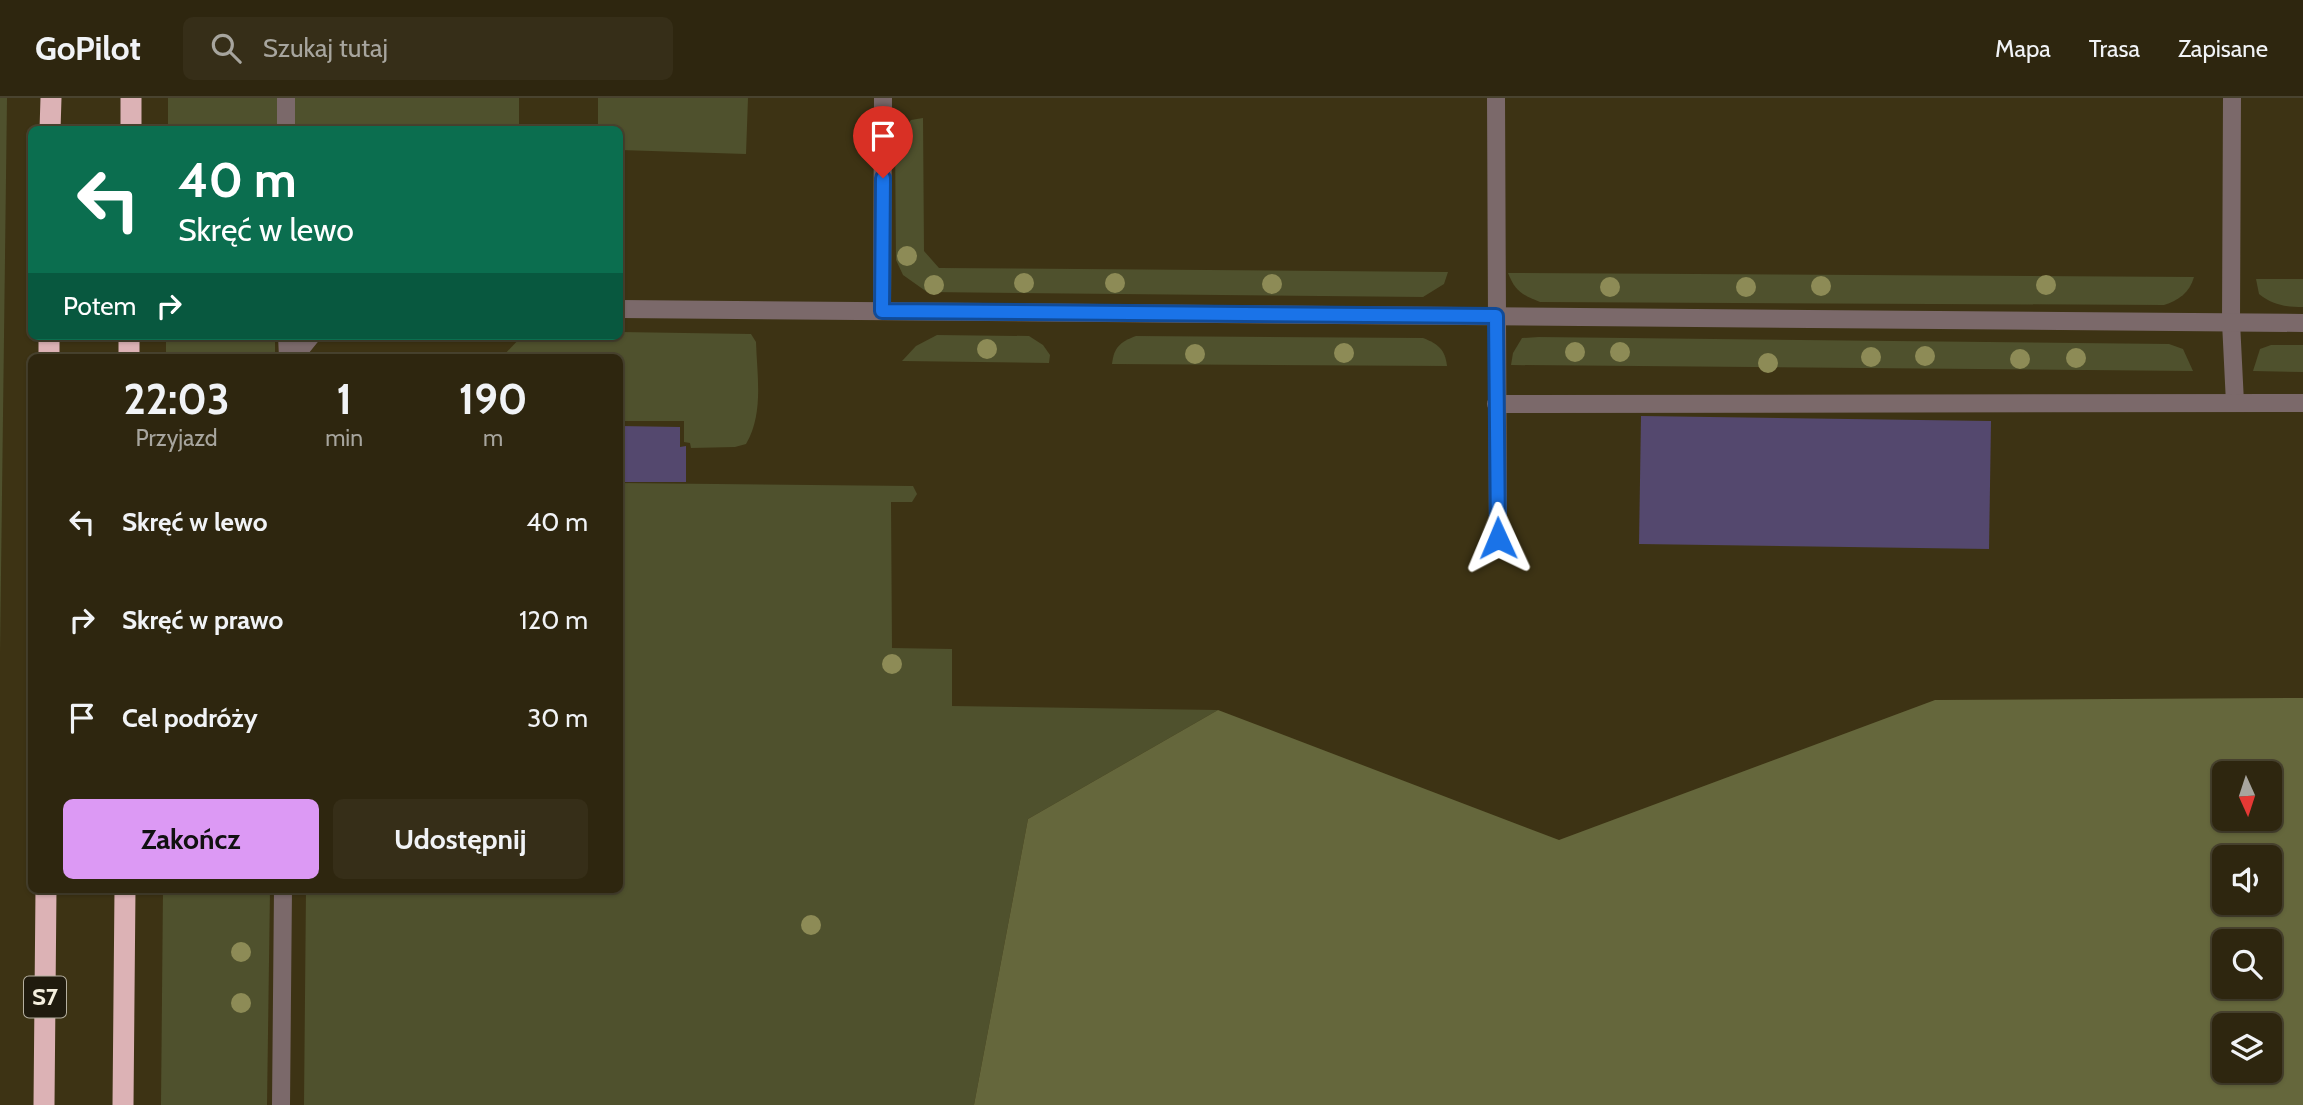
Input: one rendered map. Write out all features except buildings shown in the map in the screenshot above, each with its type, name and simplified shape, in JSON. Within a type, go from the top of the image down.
[{"type":"highway","points":[[50,126],[51,98]]},
{"type":"highway","points":[[131,98],[131,126]]},
{"type":"highway","name":"S7","points":[[44,1105],[46,893]]},
{"type":"highway","points":[[123,1105],[125,893]]},
{"type":"lane","points":[[286,98],[286,126]]},
{"type":"lane","points":[[882,311],[883,98]]},
{"type":"lane","points":[[1496,98],[1498,538]]},
{"type":"lane","points":[[2232,98],[2231,322],[2235,403]]},
{"type":"lane","points":[[623,309],[2303,323]]},
{"type":"lane","points":[[296,354],[308,340]]},
{"type":"lane","points":[[1496,404],[2303,403]]},
{"type":"lane","points":[[281,1105],[283,893]]},
{"type":"green space","points":[[0,98],[7,98],[0,654]]},
{"type":"green space","points":[[168,98],[519,98],[519,126],[168,126]]},
{"type":"green space","points":[[598,98],[748,98],[746,154],[623,150],[623,126],[598,126]]},
{"type":"green space","points":[[923,118],[924,251],[939,268],[1448,272],[1444,284],[1423,297],[927,292],[903,275],[896,260],[895,139],[911,120]]},
{"type":"green space","points":[[1508,273],[2194,277],[2183,295],[2164,305],[1540,302],[1520,292]]},
{"type":"green space","points":[[2256,279],[2303,279],[2303,307],[2290,307],[2269,301],[2259,294]]},
{"type":"green space","points":[[623,332],[751,334],[756,342],[758,394],[752,432],[746,444],[735,447],[691,448],[690,443],[684,442],[684,421],[623,421],[623,354],[505,354],[518,340],[623,340]]},
{"type":"green space","points":[[937,335],[1029,336],[1043,345],[1050,355],[1049,363],[902,361],[916,346]]},
{"type":"green space","points":[[1136,336],[1423,338],[1440,348],[1445,355],[1447,366],[1112,364],[1114,353],[1119,346]]},
{"type":"green space","points":[[1522,338],[2169,344],[2183,349],[2193,371],[1511,365],[1513,353]]},
{"type":"green space","points":[[166,340],[275,340],[275,354],[166,354]]},
{"type":"green space","points":[[2271,345],[2303,345],[2303,372],[2253,371],[2260,349]]},
{"type":"green space","points":[[623,483],[913,486],[917,494],[912,502],[891,502],[892,648],[952,649],[952,706],[1218,710],[1028,819],[974,1105],[304,1105],[306,893],[623,893]]},
{"type":"green space","points":[[2303,698],[2303,1105],[974,1105],[1028,819],[1218,710],[1559,840],[1935,700]]},
{"type":"green space","points":[[163,893],[270,893],[267,1105],[161,1105]]},
{"type":"route","points":[[883,178],[882,311],[1496,316],[1498,538]]}]
